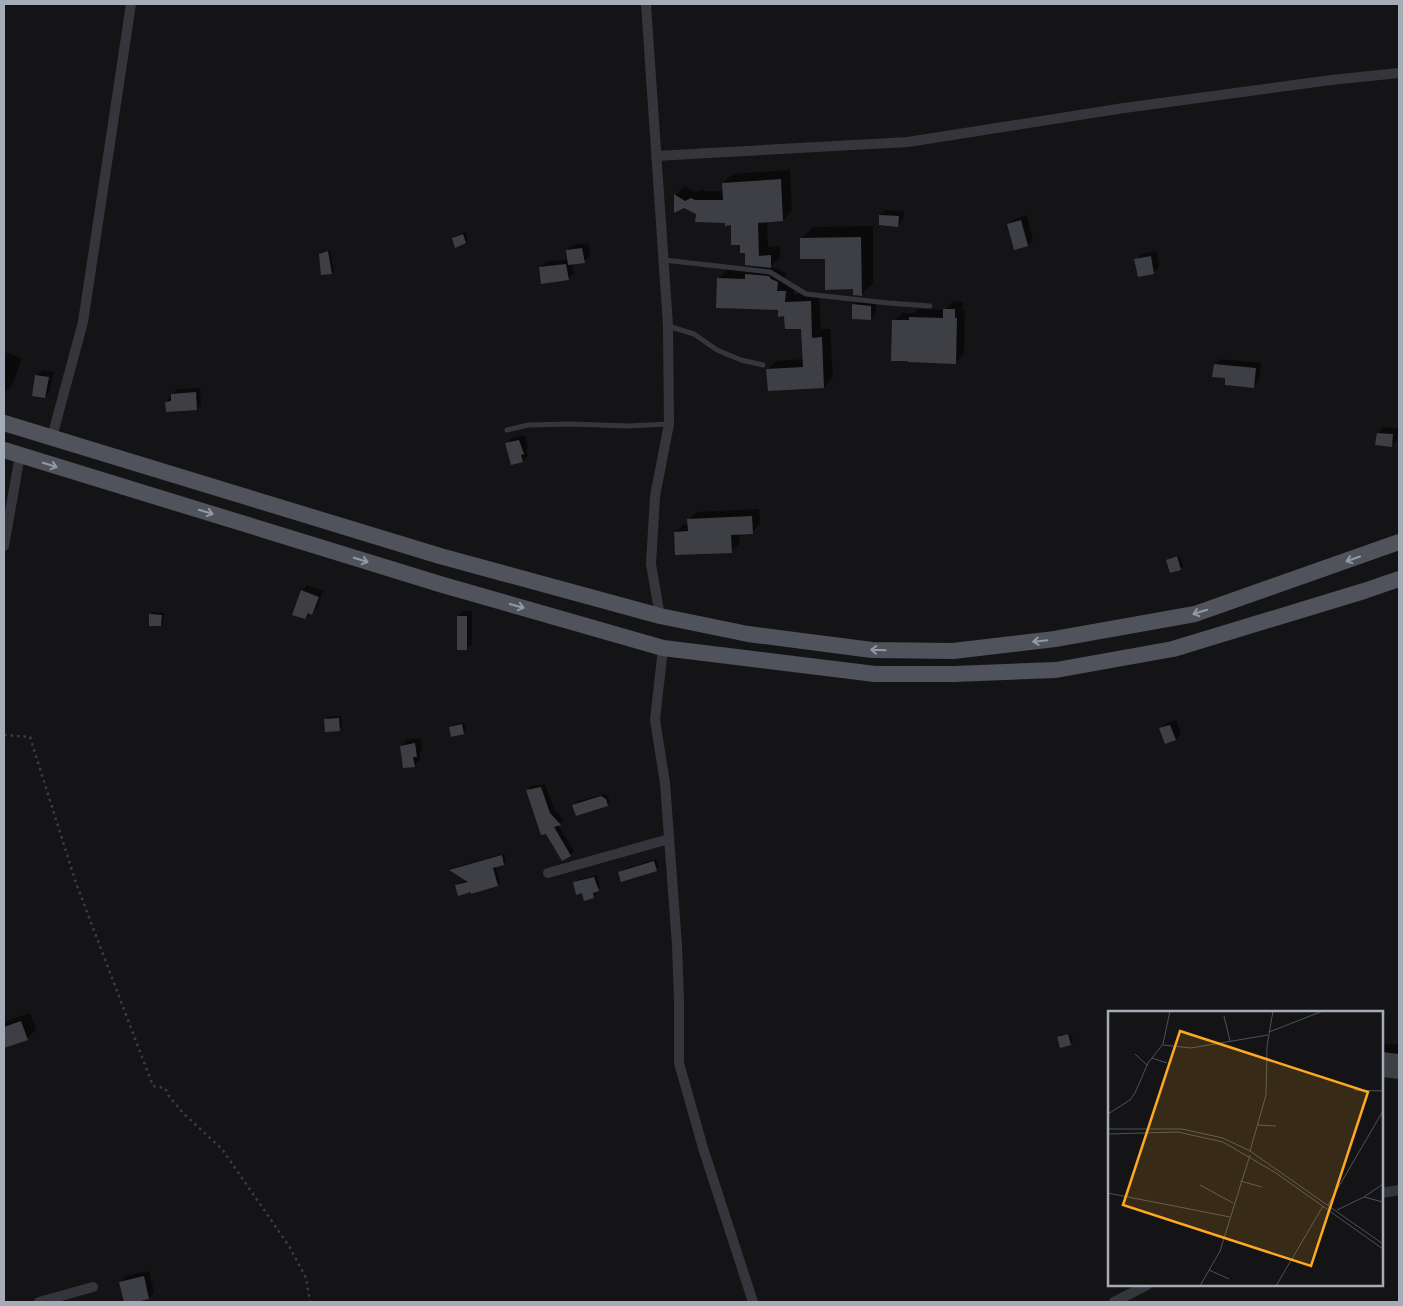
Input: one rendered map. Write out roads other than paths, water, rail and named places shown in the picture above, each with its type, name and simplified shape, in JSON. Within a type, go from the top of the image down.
[{"type":"main road","points":[[4,423],[440,556],[660,616],[748,634],[872,650],[953,651],[1055,639],[1195,614],[1399,542]]},
{"type":"main road","points":[[4,450],[443,585],[663,648],[875,674],[954,674],[1056,670],[1173,648],[1399,579]]},
{"type":"street","points":[[52,437],[83,322],[131,4]]},
{"type":"street","points":[[646,4],[668,326],[669,424],[655,496],[651,564],[660,616]]},
{"type":"street","points":[[656,156],[908,142],[1124,108],[1331,80],[1399,73]]},
{"type":"street","points":[[4,546],[20,455]]},
{"type":"street","points":[[663,648],[655,720],[665,783],[677,945],[679,1063],[703,1148],[753,1302]]},
{"type":"street","points":[[548,873],[669,839]]},
{"type":"street","points":[[1383,1193],[1399,1190]]},
{"type":"street","points":[[1114,1302],[1145,1286]]},
{"type":"street","points":[[38,1302],[93,1287]]},
{"type":"lane","points":[[664,260],[770,272],[806,294],[930,306]]},
{"type":"lane","points":[[668,326],[694,334],[718,350],[741,360],[763,365]]},
{"type":"lane","points":[[506,430],[528,425],[628,426],[669,424]]}]
